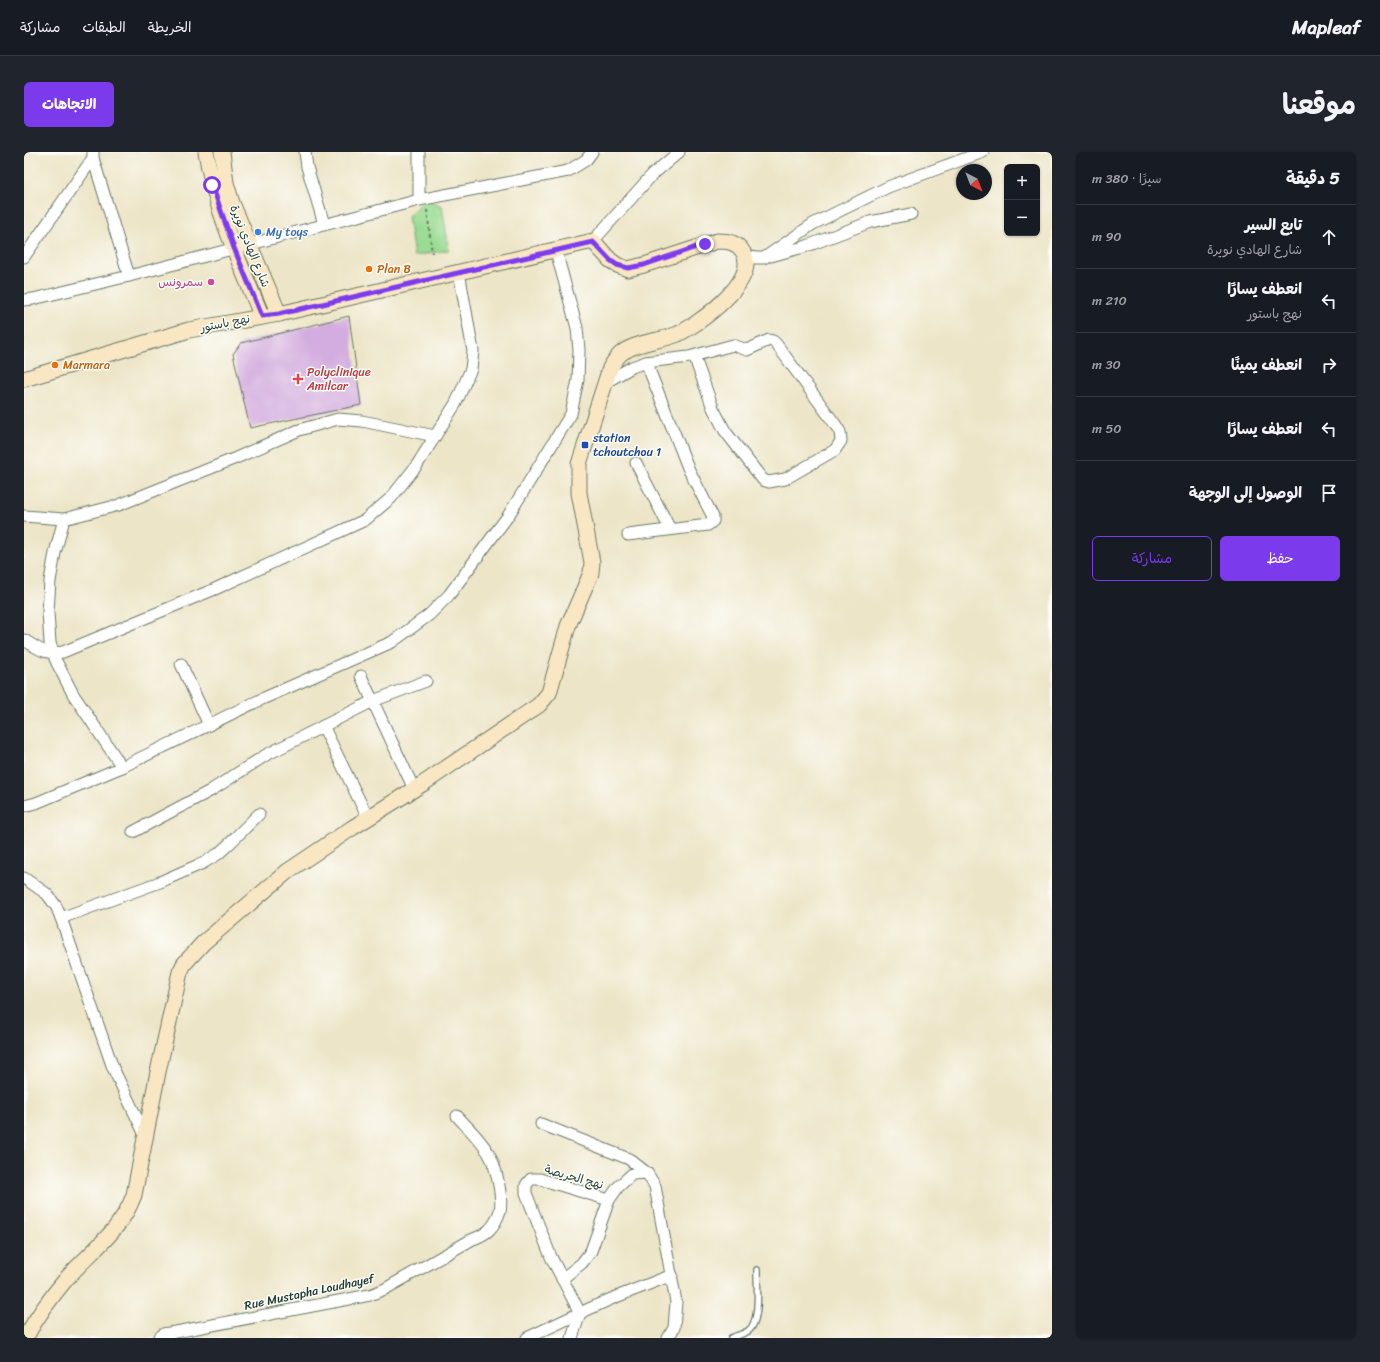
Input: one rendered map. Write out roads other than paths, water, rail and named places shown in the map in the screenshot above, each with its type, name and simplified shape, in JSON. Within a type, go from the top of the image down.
[{"type":"street","name":"شارع الهادي نويرة","points":[[206,152],[212,185],[234,248],[262,316]]},
{"type":"street","name":"شارع الهادي نويرة","points":[[222,152],[226,183],[249,245],[279,314]]},
{"type":"street","points":[[305,152],[307,168],[324,224]]},
{"type":"street","points":[[419,152],[422,199]]},
{"type":"street","points":[[24,300],[129,276],[422,199],[568,170],[586,160],[592,152]]},
{"type":"street","points":[[25,1338],[38,1315],[68,1278],[111,1234],[124,1216],[134,1195],[180,972],[184,964],[203,943],[288,871],[540,705],[549,694],[568,626],[590,573],[592,562],[579,494],[579,464],[610,368],[622,352],[631,347],[666,339],[693,326],[722,303],[742,279],[746,270],[745,256],[738,245],[726,241],[717,241],[644,265],[628,268],[617,265],[610,260],[593,242],[652,175],[679,152]]},
{"type":"street","points":[[764,258],[813,224],[888,187],[983,152]]},
{"type":"street","points":[[93,155],[129,276]]},
{"type":"street","points":[[24,257],[93,155]]},
{"type":"street","points":[[745,256],[764,258],[807,246],[870,222],[911,214]]},
{"type":"street","name":"نهج باستور","points":[[24,379],[189,330],[279,314],[593,242]]},
{"type":"street","points":[[24,806],[36,803],[122,767],[262,699],[392,642],[429,615],[449,595],[508,516],[571,414],[578,380],[579,350],[577,328],[556,251]]},
{"type":"street","points":[[24,640],[41,651],[53,654],[63,652],[215,589],[365,520],[391,498],[417,465],[456,403],[471,369],[473,351],[459,272]]},
{"type":"street","points":[[606,382],[632,367],[646,362],[694,356],[733,345],[747,350],[769,340],[773,341],[835,424],[840,432],[841,441],[835,450],[785,479],[769,482],[763,480],[725,431],[713,408],[694,356]]},
{"type":"street","points":[[628,535],[708,525],[712,523],[713,517],[689,470],[646,362]]},
{"type":"street","points":[[24,516],[64,519],[119,505],[236,458],[299,430],[338,418],[362,421],[435,436]]},
{"type":"street","points":[[636,464],[670,529]]},
{"type":"street","points":[[64,519],[55,553],[50,581],[48,612],[50,643],[61,673],[73,694],[122,767]]},
{"type":"street","points":[[181,664],[209,725]]},
{"type":"street","points":[[362,676],[414,789]]},
{"type":"street","points":[[133,832],[210,791],[266,755],[373,701],[426,681]]},
{"type":"street","points":[[323,726],[368,818]]},
{"type":"street","points":[[61,918],[160,882],[203,863],[218,854],[258,814]]},
{"type":"street","points":[[24,878],[47,894],[56,906],[113,1068],[146,1135]]},
{"type":"street","name":"Rue Mustapha Loudhayef","points":[[159,1338],[163,1334],[370,1295],[487,1232],[496,1220],[500,1210],[500,1196],[494,1166],[489,1154],[457,1116]]},
{"type":"street","points":[[541,1124],[629,1159],[647,1173],[655,1186],[676,1302],[674,1328],[668,1338]]},
{"type":"street","name":"نهج الجريصة","points":[[580,1313],[551,1257],[526,1193],[526,1185],[530,1179],[540,1179],[608,1200],[618,1187],[632,1174],[647,1173]]},
{"type":"street","points":[[562,1279],[582,1263],[591,1251],[608,1200]]},
{"type":"street","points":[[527,1338],[611,1299],[672,1274]]},
{"type":"street","points":[[572,1338],[580,1313]]},
{"type":"lane","points":[[731,1338],[748,1331],[752,1326],[756,1315],[757,1270]]},
{"type":"place","name":"My toys","points":[[258,232]]},
{"type":"place","name":"Plan B","points":[[369,269]]},
{"type":"place","name":"سمرونس","points":[[211,282]]},
{"type":"place","name":"Marmara","points":[[55,365]]},
{"type":"place","name":"Polyclinique Amilcar","points":[[298,379]]},
{"type":"place","name":"station tchoutchou 1","points":[[585,445]]}]
